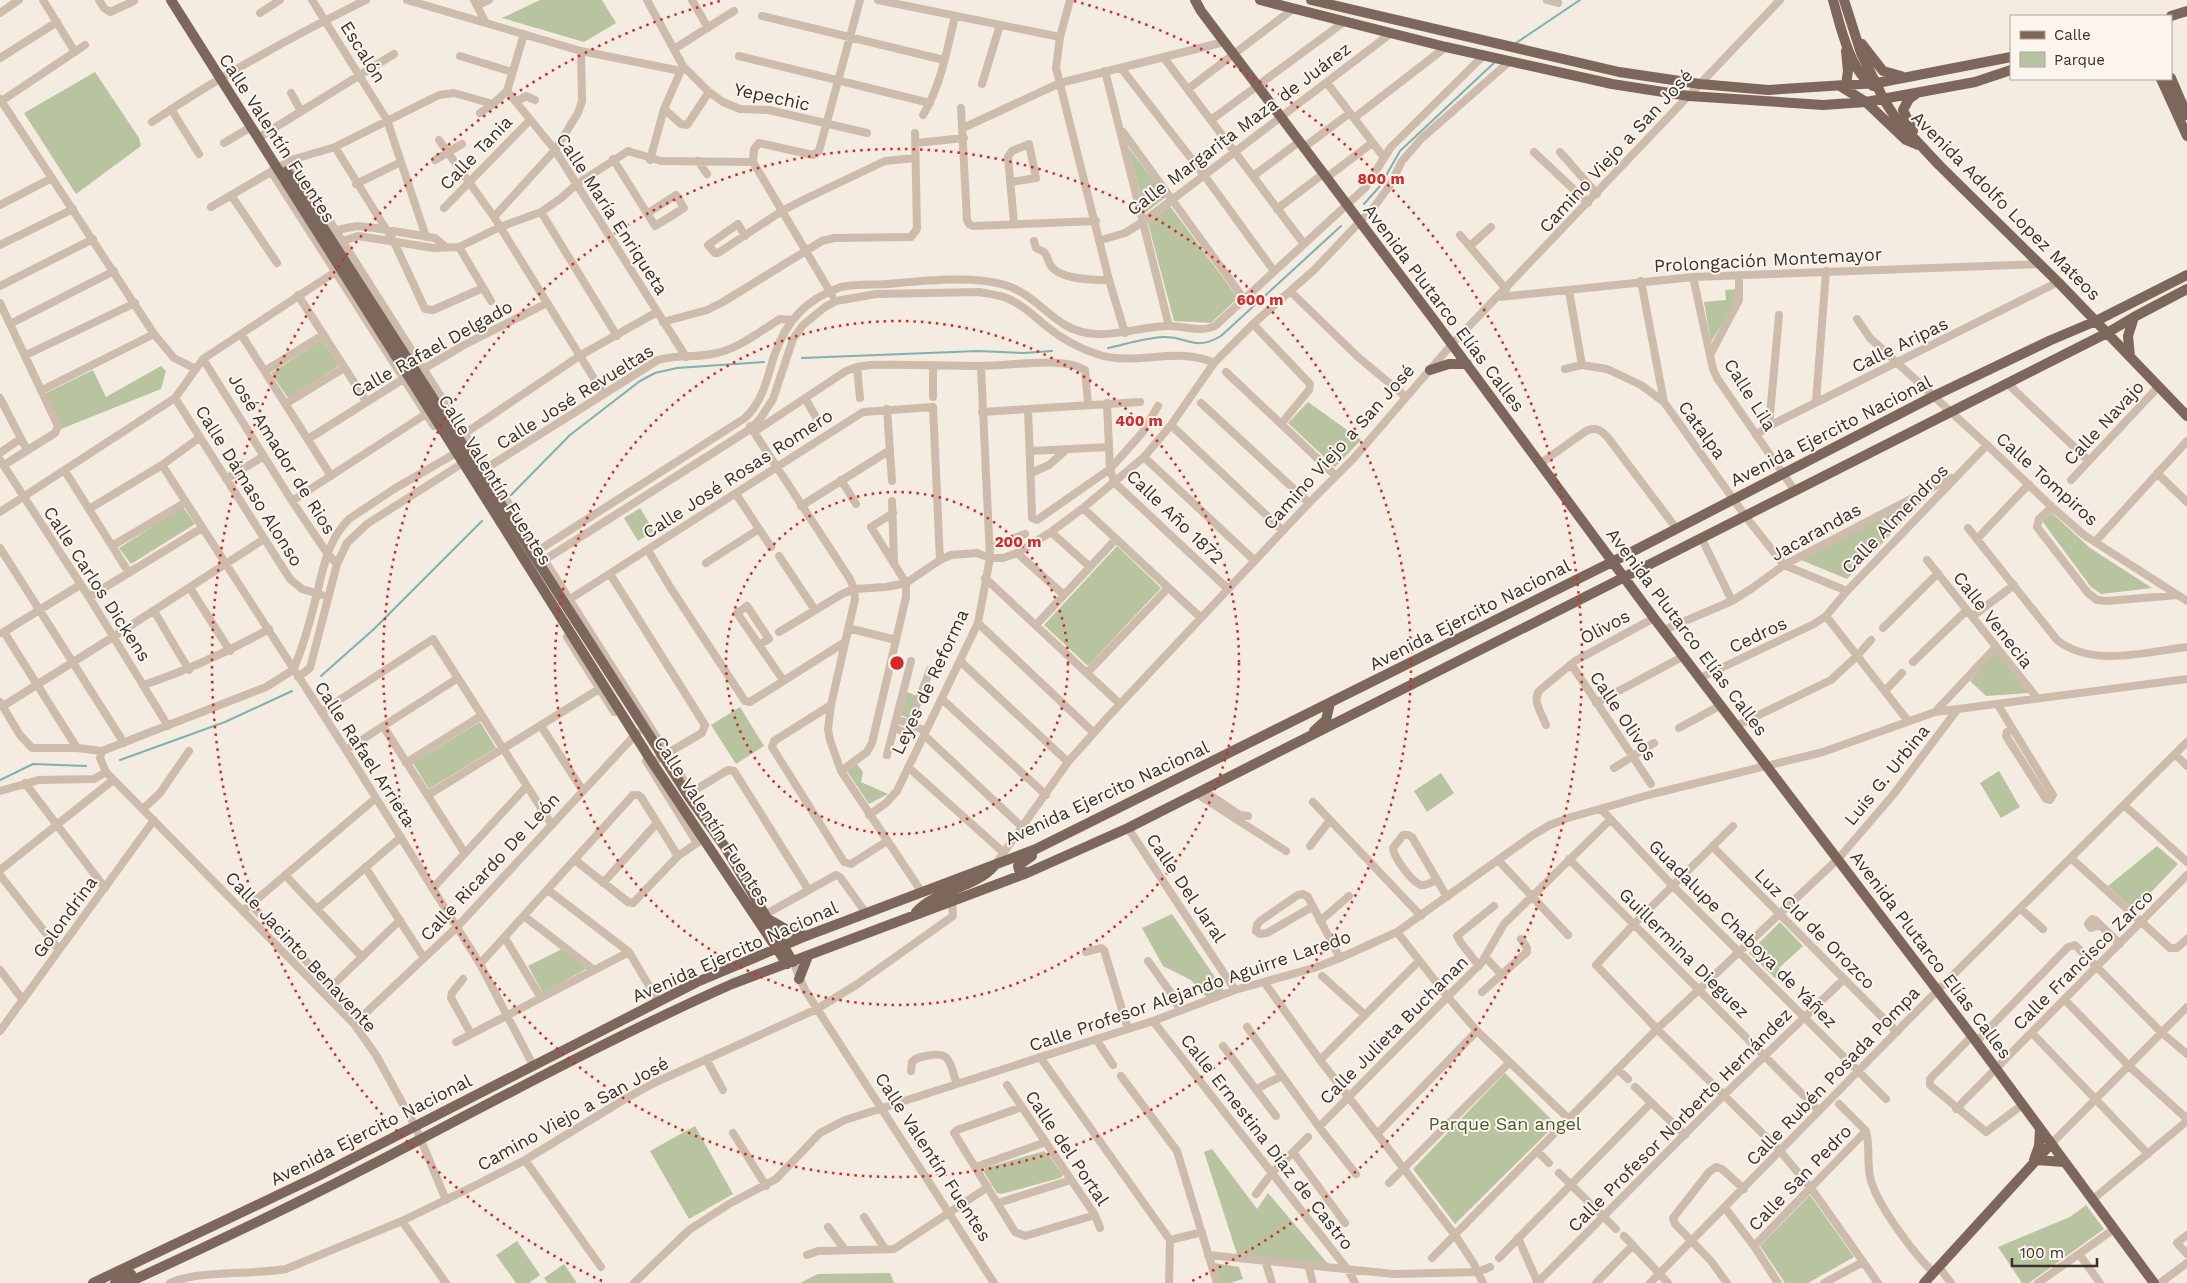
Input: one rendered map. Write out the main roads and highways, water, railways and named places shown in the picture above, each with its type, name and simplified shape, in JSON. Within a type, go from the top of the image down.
[{"type":"main road","name":"Calle Valentín Fuentes","points":[[171,0],[281,166],[335,243],[342,268],[413,374],[458,451],[477,474],[529,556],[602,687],[650,763],[763,930],[780,947]]},
{"type":"main road","name":"Calle Valentín Fuentes","points":[[176,0],[251,127],[261,136]]},
{"type":"main road","name":"Avenida Plutarco Elías Calles","points":[[1195,0],[1201,12],[1467,364],[1614,561],[1654,618],[1974,1039],[2154,1283]]},
{"type":"main road","points":[[1260,0],[1446,47],[1612,84],[1689,96],[1823,105],[1866,102],[1880,91],[1910,78],[2010,57]]},
{"type":"main road","points":[[1311,0],[1619,72],[1700,84],[1768,90],[1843,86],[1917,93],[1975,82],[2010,70]]},
{"type":"main road","points":[[1833,0],[1845,43],[1848,71],[1843,86]]},
{"type":"main road","points":[[1844,0],[1862,53],[1880,91]]},
{"type":"main road","points":[[2172,15],[2187,11]]},
{"type":"main road","points":[[1855,35],[1883,71],[1910,78]]},
{"type":"main road","points":[[1845,43],[1858,68],[1880,91]]},
{"type":"main road","points":[[1974,66],[1978,75],[1975,82]]},
{"type":"main road","points":[[1612,84],[1619,72]]},
{"type":"main road","points":[[2161,80],[2187,136]]},
{"type":"main road","points":[[2172,80],[2187,115]]},
{"type":"main road","points":[[1843,86],[1866,102],[1906,140],[1923,148]]},
{"type":"main road","name":"Avenida Adolfo Lopez Mateos","points":[[1880,91],[1898,120],[1923,148],[2058,282],[2187,416]]},
{"type":"main road","points":[[1916,139],[1903,110],[1909,99],[1917,93]]},
{"type":"main road","name":"Avenida Ejercito Nacional","points":[[93,1283],[286,1192],[658,1001],[726,969],[806,936],[1050,842],[1614,561],[1934,396],[2051,340],[2096,321],[2187,275]]},
{"type":"main road","points":[[2162,288],[2166,300]]},
{"type":"main road","name":"Avenida Ejercito Nacional","points":[[126,1283],[185,1257],[420,1140],[592,1050],[702,997],[1027,872],[1128,828],[1746,517],[2107,333],[2187,289]]},
{"type":"main road","points":[[2131,358],[2128,336],[2134,317]]},
{"type":"main road","points":[[1430,370],[1449,364],[1467,364]]},
{"type":"main road","name":"Calle Valentín Fuentes","points":[[535,566],[591,645],[643,726],[665,754],[768,917],[780,947],[790,963]]},
{"type":"main road","points":[[590,632],[591,645]]},
{"type":"main road","points":[[1308,738],[1309,733],[1326,720],[1330,703]]},
{"type":"main road","points":[[1027,872],[1019,870],[1018,864],[1043,850],[1050,842]]},
{"type":"main road","points":[[912,916],[930,900],[986,874],[997,862]]},
{"type":"main road","points":[[727,875],[738,868]]},
{"type":"main road","points":[[862,915],[864,934]]},
{"type":"main road","points":[[768,917],[789,932],[806,936]]},
{"type":"main road","points":[[760,956],[763,930]]},
{"type":"main road","points":[[798,976],[808,956]]},
{"type":"main road","points":[[702,997],[698,986],[726,969]]},
{"type":"main road","points":[[2035,1162],[2039,1146],[2040,1129]]},
{"type":"main road","points":[[1924,1283],[2052,1144]]},
{"type":"main road","points":[[2035,1162],[2064,1162]]},
{"type":"main road","points":[[115,1283],[138,1271],[142,1260]]},
{"type":"waterway","points":[[1516,43],[1580,0]]},
{"type":"waterway","points":[[1364,204],[1380,186],[1400,151],[1495,62]]},
{"type":"waterway","points":[[1108,348],[1163,337],[1172,337],[1197,343],[1212,341],[1221,336],[1341,226]]},
{"type":"waterway","points":[[802,358],[978,351],[1024,353],[1052,351]]},
{"type":"waterway","points":[[511,495],[570,435],[640,381],[655,373],[677,368],[764,362]]},
{"type":"waterway","points":[[321,676],[374,629],[482,521]]},
{"type":"waterway","points":[[120,760],[225,722],[292,691]]},
{"type":"waterway","points":[[0,780],[33,764],[86,766]]},
{"type":"park label","name":"Parque San angel","points":[[1505,1124]]}]
